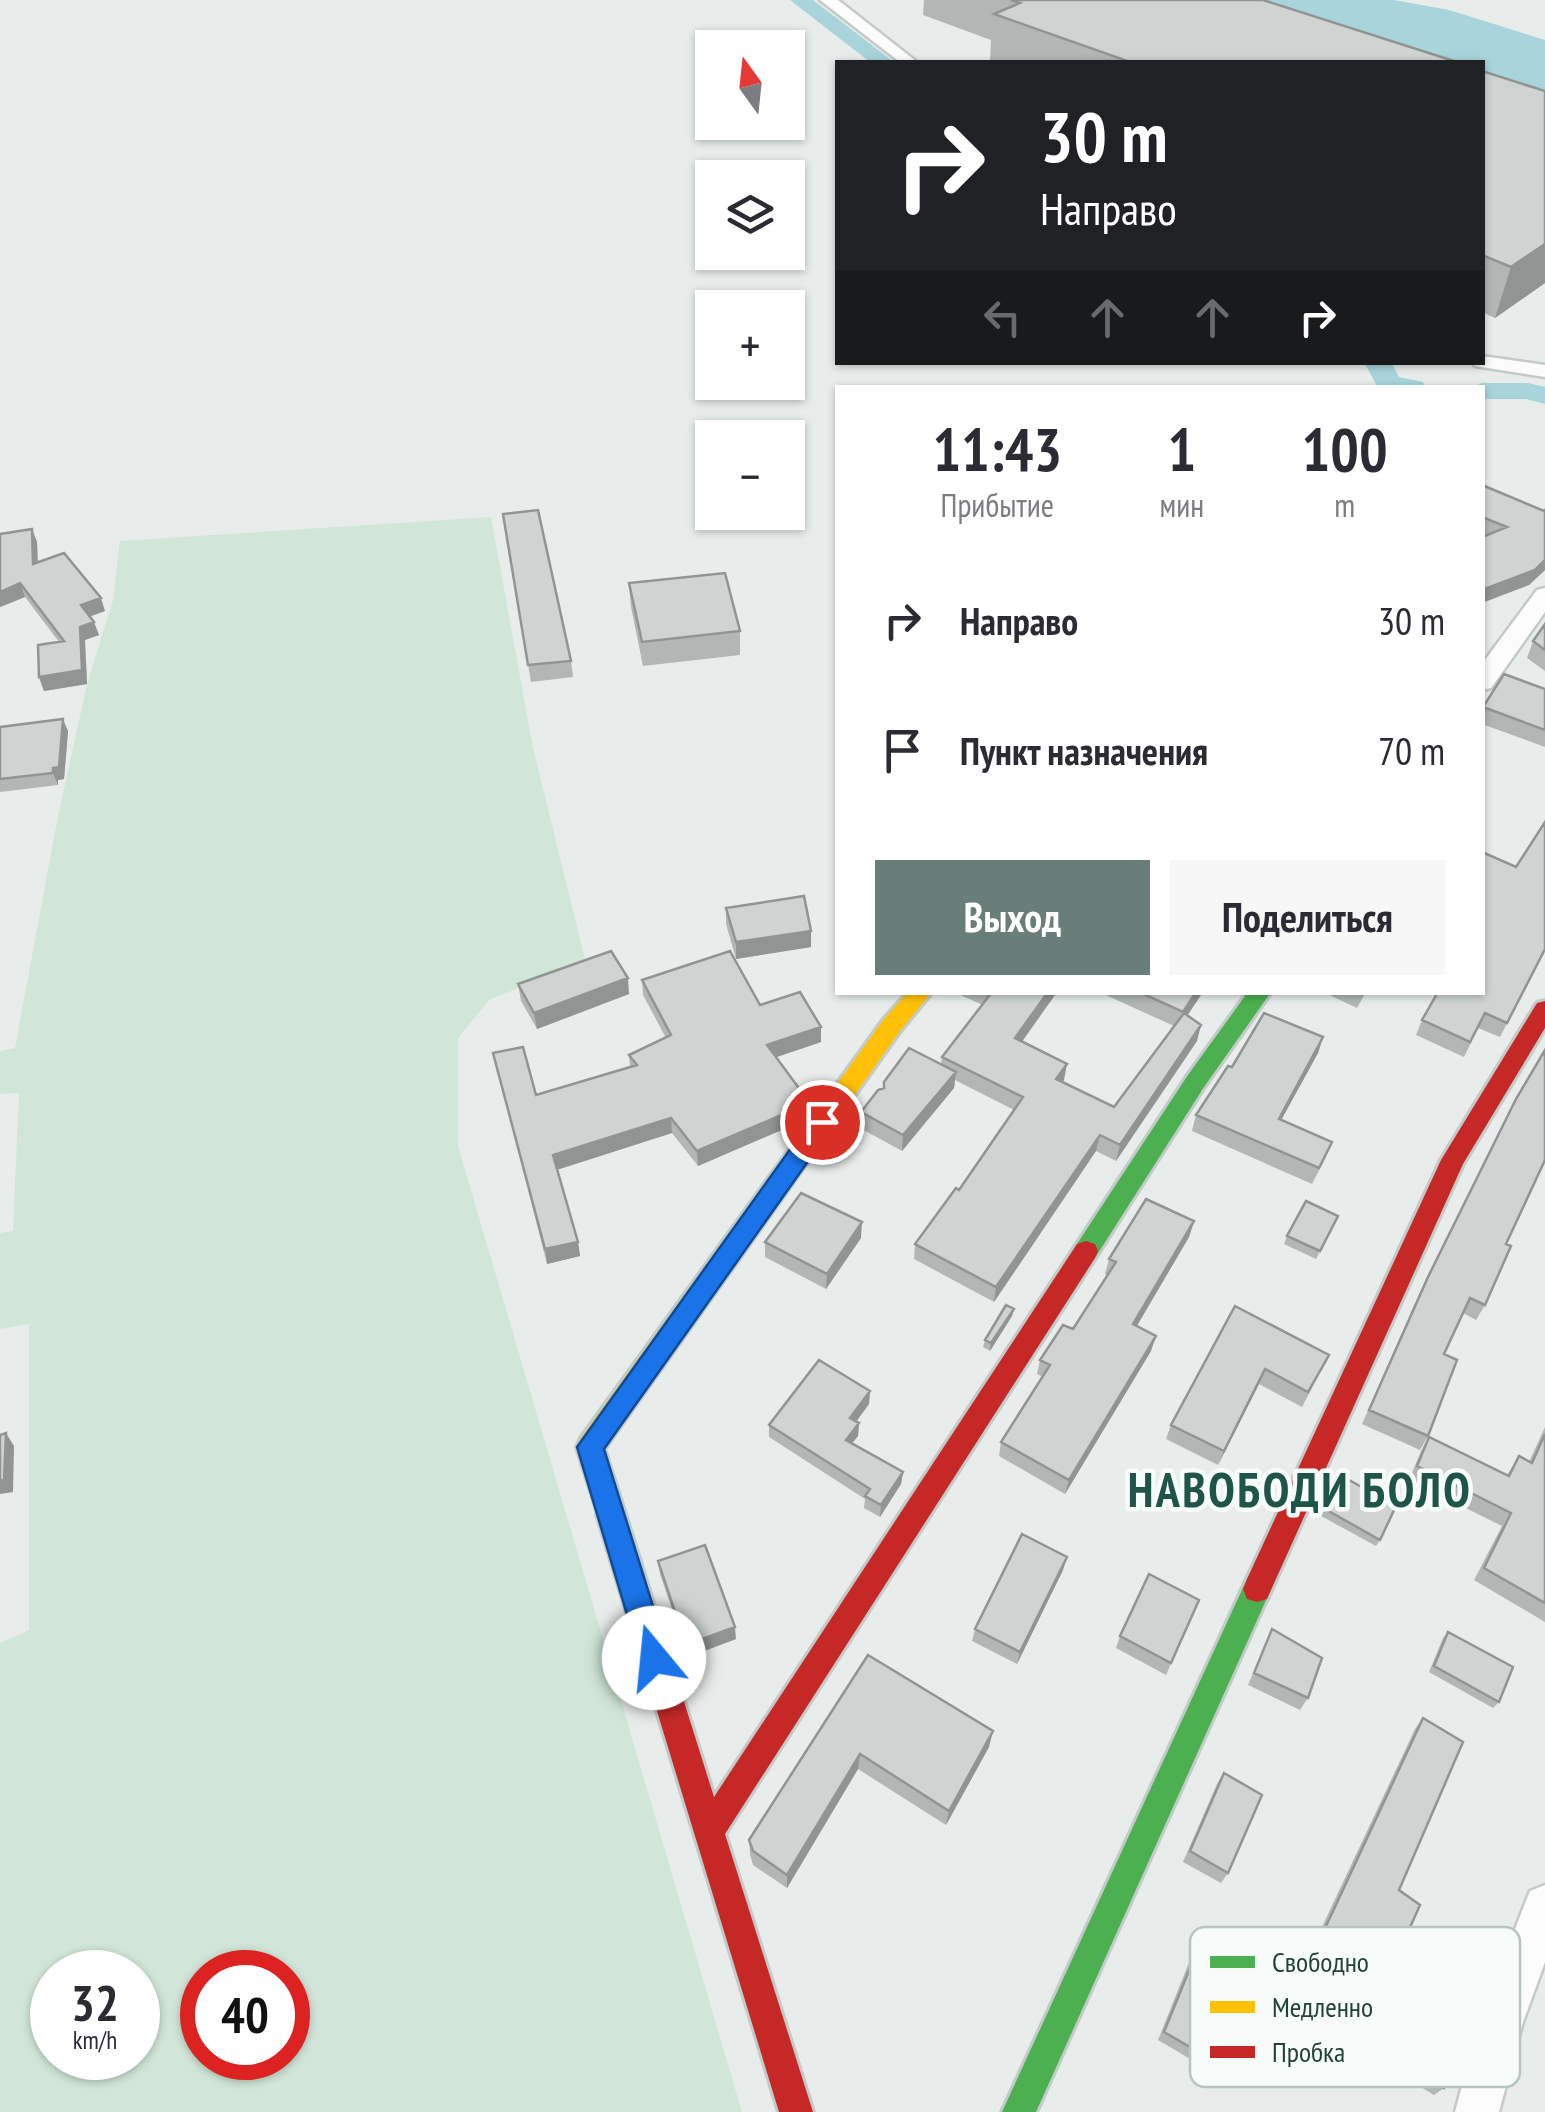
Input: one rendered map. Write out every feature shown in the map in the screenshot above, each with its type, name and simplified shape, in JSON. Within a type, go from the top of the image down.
[{"type":"street","points":[[828,0],[906,60]]},
{"type":"street","points":[[1485,362],[1545,371]]},
{"type":"street","points":[[1485,678],[1545,595]]},
{"type":"street","points":[[796,2112],[590,1447],[892,1025],[918,995]]},
{"type":"street","points":[[708,1833],[1196,1082],[1258,995]]},
{"type":"street","points":[[1019,2112],[1453,1160],[1545,1009]]},
{"type":"street","points":[[1520,1970],[1545,1906]]},
{"type":"street","points":[[1477,2112],[1483,2087]]},
{"type":"green space","points":[[491,517],[533,748],[586,963],[490,999],[458,1038],[458,1146],[742,2112],[0,2112],[0,1643],[29,1630],[29,1324],[0,1329],[0,1233],[13,1231],[19,1093],[0,1094],[0,1051],[15,1048],[57,821],[87,684],[113,600],[120,541]]},
{"type":"water","points":[[1215,0],[1394,0],[1449,10],[1545,40],[1545,104],[1485,82],[1485,60],[1405,60]]},
{"type":"building","points":[[1011,0],[1263,0],[1451,60],[1124,60],[994,14],[1020,3]]},
{"type":"building","points":[[1485,72],[1545,91],[1545,244],[1511,267],[1485,256]]},
{"type":"building","points":[[1485,486],[1545,510],[1545,560],[1535,570],[1485,589],[1485,536],[1507,527],[1485,518]]},
{"type":"building","points":[[538,510],[571,661],[528,665],[503,514]]},
{"type":"building","points":[[32,529],[33,564],[64,553],[101,598],[81,605],[94,622],[80,627],[82,670],[39,677],[38,645],[64,641],[20,583],[0,592],[0,534]]},
{"type":"building","points":[[725,573],[740,631],[642,642],[629,583]]},
{"type":"building","points":[[1545,624],[1545,650],[1533,641]]},
{"type":"building","points":[[1504,674],[1545,689],[1545,730],[1485,708]]},
{"type":"building","points":[[63,719],[59,767],[53,768],[53,773],[0,779],[0,727]]},
{"type":"building","points":[[1545,822],[1545,949],[1507,1023],[1485,1013],[1470,1042],[1422,1020],[1436,995],[1485,995],[1485,853],[1516,867]]},
{"type":"building","points":[[804,896],[811,931],[736,942],[726,908]]},
{"type":"building","points":[[611,951],[628,978],[534,1013],[518,984]]},
{"type":"building","points":[[730,951],[760,1005],[800,992],[821,1027],[767,1045],[804,1095],[793,1110],[697,1151],[671,1118],[553,1155],[578,1242],[545,1249],[493,1053],[523,1047],[536,1095],[637,1065],[629,1055],[671,1035],[642,980]]},
{"type":"building","points":[[990,995],[1046,995],[1015,1038],[1067,1064],[1056,1079],[1114,1107],[1184,1013],[1201,1025],[1120,1145],[1100,1135],[996,1287],[915,1244],[956,1188],[959,1190],[1023,1097],[942,1057]]},
{"type":"building","points":[[1146,995],[1194,995],[1183,1012]]},
{"type":"building","points":[[1264,1013],[1323,1037],[1279,1119],[1332,1142],[1319,1168],[1196,1115],[1228,1066],[1232,1067]]},
{"type":"building","points":[[909,1048],[956,1072],[903,1135],[861,1112],[884,1088],[884,1082]]},
{"type":"building","points":[[1545,1050],[1545,1160],[1506,1244],[1511,1246],[1485,1305],[1470,1298],[1444,1354],[1457,1360],[1428,1436],[1369,1410],[1428,1277],[1516,1099]]},
{"type":"building","points":[[801,1193],[862,1222],[827,1274],[765,1242]]},
{"type":"building","points":[[1146,1199],[1194,1221],[1133,1324],[1156,1336],[1069,1480],[1001,1442],[1050,1365],[1040,1360],[1063,1325],[1073,1329],[1116,1262],[1109,1259]]},
{"type":"building","points":[[1306,1201],[1338,1216],[1320,1251],[1287,1236]]},
{"type":"building","points":[[1006,1305],[1014,1309],[991,1343],[985,1340]]},
{"type":"building","points":[[1235,1306],[1329,1355],[1308,1392],[1265,1369],[1224,1451],[1171,1425]]},
{"type":"building","points":[[819,1360],[870,1391],[850,1418],[859,1423],[846,1440],[903,1472],[881,1505],[865,1496],[870,1489],[769,1425]]},
{"type":"building","points":[[6,1433],[4,1480],[0,1481],[0,1435]]},
{"type":"building","points":[[1545,1434],[1545,1603],[1484,1568],[1511,1513],[1417,1466],[1429,1437],[1509,1476],[1519,1456],[1532,1463]]},
{"type":"building","points":[[1340,1475],[1396,1506],[1380,1540],[1325,1509]]},
{"type":"building","points":[[1022,1534],[1067,1557],[1020,1652],[975,1629]]},
{"type":"building","points":[[705,1545],[735,1627],[686,1645],[658,1561]]},
{"type":"building","points":[[1149,1574],[1199,1600],[1171,1663],[1120,1636]]},
{"type":"building","points":[[1272,1629],[1322,1658],[1308,1698],[1254,1673]]},
{"type":"building","points":[[1448,1632],[1513,1667],[1499,1702],[1434,1666]]},
{"type":"building","points":[[868,1655],[993,1731],[949,1811],[860,1754],[787,1875],[753,1851],[749,1840]]},
{"type":"building","points":[[1423,1718],[1463,1742],[1399,1890],[1420,1905],[1410,1927],[1326,1927]]},
{"type":"building","points":[[1224,1773],[1262,1795],[1228,1873],[1190,1851]]},
{"type":"building","points":[[1190,1968],[1190,2047],[1164,2032]]},
{"type":"waterway","points":[[800,0],[880,60]]},
{"type":"waterway","points":[[1379,365],[1389,384],[1395,385]]},
{"type":"waterway","points":[[1485,391],[1528,391],[1545,396]]},
{"type":"traffic: fast","points":[[1086,1251],[1196,1081],[1258,995]]},
{"type":"traffic: fast","points":[[1019,2112],[1257,1589]]},
{"type":"traffic: slow","points":[[611,1514],[590,1447],[892,1025],[918,995]]},
{"type":"traffic: jam","points":[[1257,1589],[1453,1160],[1545,1009]]},
{"type":"traffic: jam","points":[[708,1833],[1086,1251]]},
{"type":"traffic: jam","points":[[611,1514],[796,2112]]},
{"type":"district","name":"НАВОБОДИ БОЛО","points":[[1300,1490]]},
{"type":"route","points":[[654,1658],[590,1447],[822,1122]]}]
